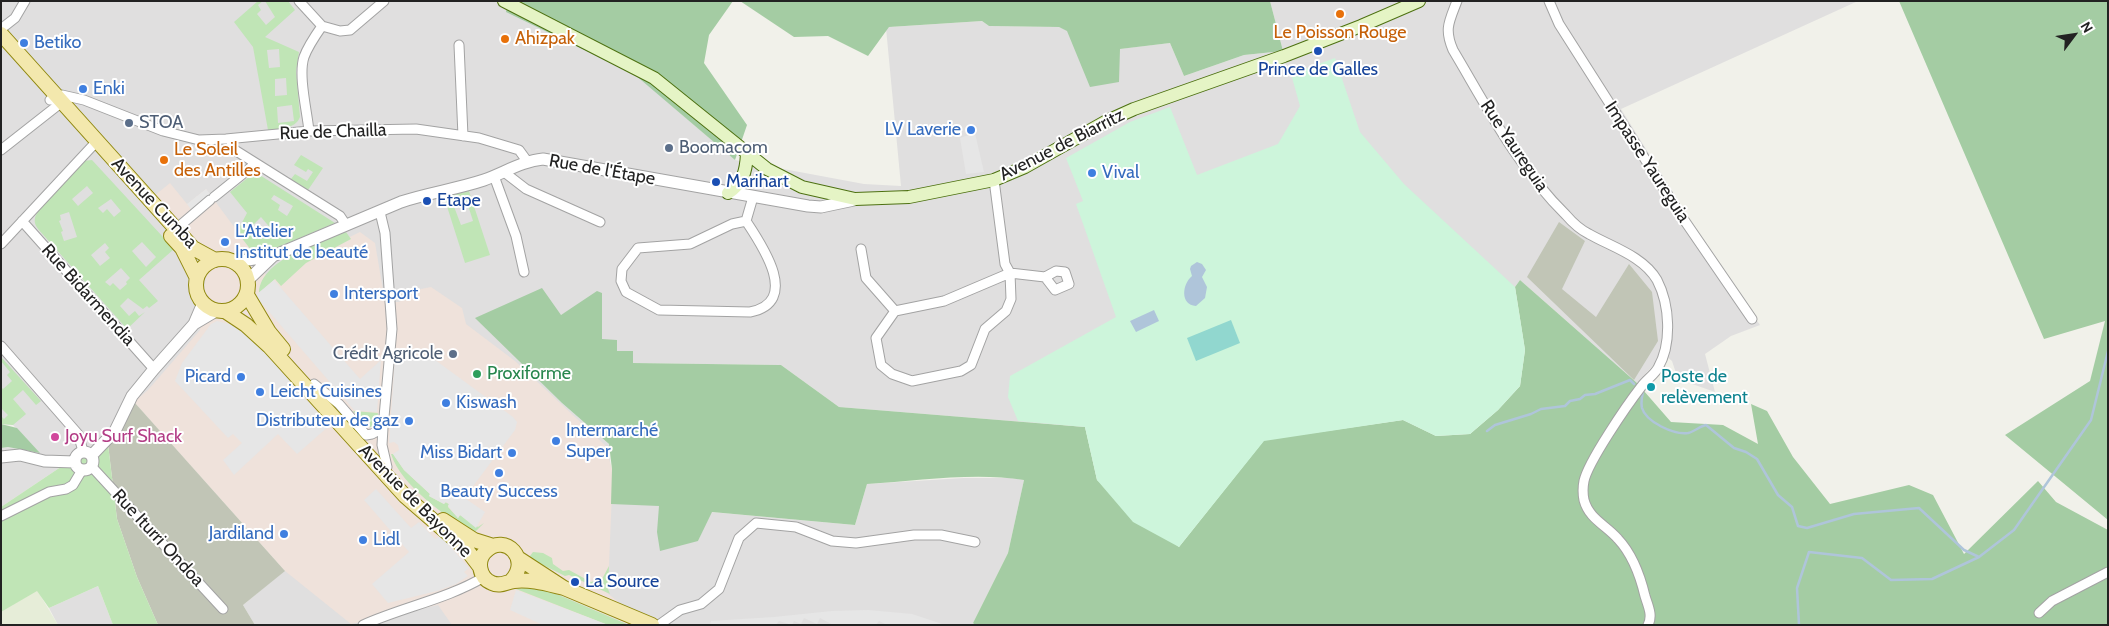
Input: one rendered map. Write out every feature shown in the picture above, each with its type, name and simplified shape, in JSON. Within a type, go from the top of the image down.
[{"type":"main road","name":"Avenue de Biarritz","points":[[504,1],[654,78],[767,169],[802,187],[855,199],[909,197],[994,180],[1025,167],[1105,122],[1134,109],[1284,56],[1412,3]]},
{"type":"main road","name":"Avenue Cumba","points":[[1,34],[94,144],[193,248],[215,260]]},
{"type":"main road","name":"Avenue Cumba","points":[[1,45],[56,101]]},
{"type":"main road","name":"Avenue Cumba","points":[[94,144],[132,192],[182,248],[199,274]]},
{"type":"main road","points":[[728,193],[743,179],[747,154]]},
{"type":"main road","name":"Avenue Cumba","points":[[132,192],[145,200],[184,244],[199,274]]},
{"type":"main road","points":[[222,259],[235,262],[245,273],[248,280],[246,297],[233,310],[220,311],[203,303],[197,292],[199,274],[215,260],[222,259]]},
{"type":"main road","name":"Avenue de Bayonne","points":[[246,297],[258,326],[268,338],[296,370],[304,373],[378,448],[387,467],[414,495],[442,519],[474,540],[493,546]]},
{"type":"main road","name":"Avenue de Bayonne","points":[[220,311],[246,324],[269,346],[405,496],[467,550],[482,572]]},
{"type":"main road","points":[[564,588],[530,581],[511,581],[497,584],[482,572],[482,554],[493,546],[508,547],[514,551],[518,558],[564,588],[652,625]]},
{"type":"main road","points":[[511,581],[518,571],[518,558]]},
{"type":"street","points":[[1,29],[15,18],[25,1]]},
{"type":"street","points":[[299,1],[322,26],[340,31],[350,30],[384,1]]},
{"type":"street","name":"Rue Yaureguia","points":[[1457,1],[1448,27],[1447,36],[1453,50],[1531,177],[1567,216],[1587,233],[1624,252],[1650,270],[1658,282],[1663,296],[1668,336],[1666,353],[1657,370],[1642,386],[1597,453],[1584,480],[1584,500],[1593,518],[1618,538],[1630,554],[1642,578],[1650,621]]},
{"type":"street","name":"Impasse Yaureguia","points":[[1549,1],[1559,24],[1680,214],[1752,319]]},
{"type":"street","points":[[309,131],[303,72],[304,58],[322,26]]},
{"type":"street","points":[[459,45],[464,136]]},
{"type":"street","name":"Rue de Chailla","points":[[56,101],[62,95],[84,100],[163,131],[199,140],[226,140],[309,131],[416,129],[479,138],[519,150],[527,161]]},
{"type":"street","points":[[1,150],[56,101]]},
{"type":"street","points":[[1,244],[94,144]]},
{"type":"street","points":[[230,147],[340,216],[346,224]]},
{"type":"street","name":"Rue de l'Étape","points":[[273,256],[346,224],[422,195],[483,180],[527,161],[543,159],[728,193],[821,207],[855,199]]},
{"type":"street","points":[[176,229],[255,164]]},
{"type":"street","points":[[499,174],[526,189],[600,222]]},
{"type":"street","points":[[499,174],[524,272]]},
{"type":"street","points":[[994,180],[1005,264],[1010,273],[1011,298],[1006,311],[986,329],[971,365],[960,372],[912,381],[892,374],[881,365],[876,338],[895,312],[944,301],[1010,273],[1045,277]]},
{"type":"street","points":[[746,221],[732,224],[690,244],[638,248],[622,269],[621,281],[626,292],[659,310],[750,312],[760,310],[772,299],[775,281],[770,260],[746,221],[753,197]]},
{"type":"street","points":[[378,448],[383,428],[392,329],[385,233],[380,212]]},
{"type":"street","name":"Rue Bidarmendia","points":[[22,221],[154,369]]},
{"type":"street","points":[[861,249],[866,278],[895,312]]},
{"type":"street","points":[[235,262],[273,256]]},
{"type":"street","points":[[248,280],[273,256]]},
{"type":"street","points":[[83,466],[76,457],[87,453],[115,431],[132,396],[194,324],[203,303]]},
{"type":"street","points":[[194,324],[220,311]]},
{"type":"street","points":[[1,346],[78,434],[94,463],[83,466],[44,461],[20,455],[1,457]]},
{"type":"street","name":"Avenue de Bayonne","points":[[314,384],[339,404],[366,435],[383,428]]},
{"type":"street","name":"Avenue de Bayonne","points":[[329,413],[345,426],[371,454],[378,448]]},
{"type":"street","points":[[1,516],[49,492],[66,490],[73,485],[83,466]]},
{"type":"street","name":"Rue Iturri Ondoa","points":[[83,466],[223,609]]},
{"type":"street","points":[[660,625],[680,610],[701,604],[719,589],[739,538],[756,523],[796,527],[832,542],[856,543],[914,535],[941,535],[975,542]]},
{"type":"street","points":[[363,625],[405,608],[443,597],[482,572]]},
{"type":"street","points":[[2039,613],[2052,600],[2108,572]]},
{"type":"shaded area","points":[[1,1],[508,1],[635,74],[735,160],[864,184],[901,186],[886,28],[889,27],[982,21],[989,26],[1059,27],[1119,49],[1170,43],[1184,76],[1244,55],[1283,51],[1270,1],[1858,1],[1621,109],[1712,255],[1760,325],[1731,336],[1705,354],[1715,392],[1678,379],[1672,361],[1667,357],[1660,358],[1637,383],[1520,280],[1515,287],[1085,427],[839,407],[781,365],[632,363],[617,351],[617,340],[601,340],[602,293],[561,315],[476,318],[562,403],[609,444],[612,492],[659,506],[698,541],[711,512],[855,525],[867,484],[963,478],[1011,478],[1024,480],[1008,553],[973,623],[975,625],[255,625],[243,605],[285,570],[135,403],[107,436],[1,507],[1,448],[8,447],[39,452],[13,425],[1,424]]},
{"type":"shaded area","points":[[975,133],[984,172],[966,174],[960,138]]},
{"type":"shaded area","points":[[170,183],[187,204],[206,189],[255,255],[267,277],[360,232],[375,243],[385,302],[399,302],[421,289],[431,287],[462,308],[466,324],[515,361],[605,445],[612,469],[608,589],[606,592],[647,625],[452,625],[438,605],[351,624],[285,571],[134,402],[148,390],[200,330],[208,258],[154,196]]},
{"type":"shaded area","points":[[206,189],[211,195],[192,211],[187,204]]},
{"type":"shaded area","points":[[1559,222],[1585,241],[1562,289],[1596,317],[1629,264],[1652,292],[1658,341],[1634,380],[1527,277]]},
{"type":"shaded area","points":[[1197,262],[1202,264],[1206,270],[1202,277],[1207,287],[1205,298],[1196,306],[1187,302],[1184,294],[1186,284],[1192,276],[1191,266]]},
{"type":"shaded area","points":[[274,280],[360,379],[381,360],[377,412],[354,410],[258,299],[257,294]]},
{"type":"shaded area","points":[[1154,310],[1159,321],[1136,332],[1130,321]]},
{"type":"shaded area","points":[[1231,320],[1240,343],[1196,361],[1187,338]]},
{"type":"shaded area","points":[[217,321],[237,326],[258,343],[329,426],[297,454],[278,434],[234,475],[223,460],[242,443],[233,434],[228,438],[175,381],[182,363],[211,324]]},
{"type":"shaded area","points":[[431,357],[513,417],[517,422],[515,430],[471,489],[466,492],[466,499],[485,512],[476,528],[460,515],[458,518],[448,506],[449,504],[446,502],[444,504],[429,496],[430,494],[404,470],[393,454],[399,450],[398,445],[394,442],[389,443],[395,358]]},
{"type":"shaded area","points":[[135,403],[285,571],[243,605],[255,625],[158,625],[137,577],[117,519],[107,436]]},
{"type":"shaded area","points":[[376,489],[411,528],[419,522],[435,539],[441,536],[469,568],[464,572],[468,576],[456,584],[437,591],[388,603],[372,584],[409,552],[364,500]]},
{"type":"shaded area","points":[[98,586],[113,625],[58,625],[49,608]]},
{"type":"shaded area","points":[[37,590],[58,625],[1,625],[1,612]]},
{"type":"shaded area","points":[[516,590],[608,625],[543,625],[510,610]]},
{"type":"shaded area","points":[[868,610],[912,614],[945,625],[887,625],[879,621],[876,625],[833,625],[820,618],[817,624],[804,618],[801,624],[794,621],[792,625],[779,621],[776,625],[710,625],[711,621],[832,611]]},
{"type":"green space","points":[[258,1],[263,1],[258,5],[261,10],[257,14],[266,25],[275,17],[265,1],[288,1],[295,10],[265,37],[299,52],[296,71],[300,117],[291,126],[268,130],[253,47],[234,22]],"holes":[[[279,49],[280,67],[269,68],[267,50]],[[286,78],[287,95],[275,96],[275,79]],[[292,105],[294,121],[278,123],[277,107]]]},
{"type":"green space","points":[[508,1],[733,1],[709,35],[704,63],[747,125],[735,160],[634,74],[506,12]]},
{"type":"green space","points":[[740,1],[1270,1],[1283,51],[1244,55],[1184,76],[1170,43],[1120,49],[1119,82],[1090,87],[1067,31],[1059,27],[989,26],[982,21],[889,27],[868,56],[828,36],[794,37]]},
{"type":"green space","points":[[1899,1],[2108,1],[2108,520],[2005,435],[2090,381],[2105,321],[2044,339]]},
{"type":"green space","points":[[1335,58],[1360,132],[1404,184],[1515,287],[1525,350],[1520,386],[1498,410],[1470,434],[1436,436],[1403,420],[1264,441],[1179,547],[1133,522],[1097,480],[1085,427],[1018,421],[1008,397],[1010,376],[1116,317],[1076,204],[1083,201],[1066,158],[1130,122],[1170,107],[1197,175],[1278,144],[1300,106],[1291,74]]},
{"type":"green space","points":[[301,155],[323,168],[308,190],[291,179],[295,174],[307,181],[313,172],[308,169],[306,172],[294,165]]},
{"type":"green space","points":[[92,160],[174,249],[139,280],[158,301],[149,308],[147,306],[143,309],[128,298],[120,306],[129,316],[135,311],[139,316],[145,312],[127,329],[38,229],[35,223],[37,213],[42,206],[83,161]],"holes":[[[87,186],[93,193],[78,206],[72,199]],[[111,199],[121,211],[114,217],[107,209],[103,213],[98,208]],[[69,212],[77,237],[64,241],[59,221],[61,220],[60,215]],[[142,242],[156,257],[146,267],[132,251]],[[105,243],[109,248],[105,252],[110,258],[100,266],[91,255]],[[121,268],[130,278],[126,282],[127,284],[120,290],[113,283],[110,286],[105,282]]]},
{"type":"green space","points":[[255,172],[335,223],[267,252],[255,255],[237,232],[247,213],[230,192]],"holes":[[[274,195],[293,206],[287,216],[278,210],[280,205],[271,199]],[[261,217],[272,230],[263,238],[252,226]]]},
{"type":"green space","points":[[469,191],[490,255],[465,263],[444,197]],"holes":[[[466,199],[473,221],[461,225],[453,204]]]},
{"type":"green space","points":[[346,232],[351,239],[306,263],[281,286],[275,279],[259,293],[262,281],[269,271],[280,262],[307,247]]},
{"type":"green space","points":[[1520,280],[1637,383],[1671,422],[1723,425],[1758,444],[1751,404],[1767,411],[1793,457],[1830,504],[1909,485],[1933,495],[1964,554],[2038,481],[2056,502],[2108,530],[2108,625],[975,625],[973,623],[1008,553],[1024,480],[965,477],[867,484],[855,525],[712,512],[698,541],[660,551],[657,532],[659,506],[611,504],[612,469],[609,444],[562,403],[475,318],[542,288],[561,315],[597,291],[602,293],[602,339],[617,340],[617,351],[633,351],[633,363],[781,365],[839,407],[1085,427],[1097,480],[1179,547],[1264,440],[1403,420],[1436,436],[1470,434],[1498,410],[1520,386],[1525,350],[1515,287]]},
{"type":"green space","points":[[1,357],[41,401],[36,405],[23,390],[13,399],[26,414],[13,425],[1,424],[1,416],[4,419],[8,415],[1,408],[1,387],[3,389],[12,381],[7,375],[10,372],[1,361]]},
{"type":"green space","points":[[353,411],[378,413],[376,425],[367,427]]},
{"type":"green space","points":[[1,424],[17,428],[40,453],[8,447],[1,448]]},
{"type":"green space","points":[[107,436],[117,519],[137,577],[158,625],[113,625],[98,586],[49,608],[37,591],[1,612],[1,507]]},
{"type":"green space","points":[[391,454],[393,454],[404,470],[430,494],[429,496],[444,504],[445,502],[449,504],[448,507],[458,518],[460,515],[478,527],[484,523],[473,534],[438,509],[414,489],[397,466]]},
{"type":"green space","points":[[533,552],[543,553],[552,558],[553,564],[563,571],[569,570],[591,582],[602,579],[609,566],[608,589],[610,594],[569,575],[565,576],[531,559],[530,556]]},
{"type":"green space","points":[[531,587],[559,595],[629,625],[608,625],[516,589]]},
{"type":"waterway","points":[[1799,625],[1797,588],[1809,552],[1862,558],[1891,580],[1932,579],[1979,557],[2014,530],[2091,420],[2108,351]]},
{"type":"waterway","points":[[1487,431],[1495,425],[1541,409],[1565,406],[1570,401],[1580,399],[1585,395],[1595,394],[1630,380],[1634,384]]},
{"type":"waterway","points":[[1643,392],[1642,408],[1655,423],[1668,430],[1682,433],[1688,433],[1706,425],[1734,448],[1746,452],[1757,459],[1778,495],[1792,507],[1798,526],[1807,528],[1854,514],[1919,508],[1964,550],[1979,557]]},
{"type":"place","name":"Le Poisson Rouge","points":[[1340,14]]},
{"type":"place","name":"Ahizpak","points":[[505,39]]},
{"type":"place","name":"Betiko","points":[[24,43]]},
{"type":"place","name":"Prince de Galles","points":[[1318,51]]},
{"type":"place","name":"Enki","points":[[83,89]]},
{"type":"place","name":"STOA","points":[[129,123]]},
{"type":"place","name":"LV Laverie","points":[[971,130]]},
{"type":"place","name":"Boomacom","points":[[669,148]]},
{"type":"place","name":"Le Soleil des Antilles","points":[[164,160]]},
{"type":"place","name":"Vival","points":[[1092,173]]},
{"type":"place","name":"Marihart","points":[[716,182]]},
{"type":"place","name":"Etape","points":[[427,201]]},
{"type":"place","name":"L'Atelier Institut de beauté","points":[[225,242]]},
{"type":"place","name":"Intersport","points":[[334,294]]},
{"type":"place","name":"Crédit Agricole","points":[[453,354]]},
{"type":"place","name":"Proxiforme","points":[[477,374]]},
{"type":"place","name":"Picard","points":[[241,377]]},
{"type":"place","name":"Poste de relèvement","points":[[1651,387]]},
{"type":"place","name":"Leicht Cuisines","points":[[260,392]]},
{"type":"place","name":"Kiswash","points":[[446,403]]},
{"type":"place","name":"Distributeur de gaz","points":[[409,421]]},
{"type":"place","name":"Joyu Surf Shack","points":[[55,437]]},
{"type":"place","name":"Intermarché Super","points":[[556,441]]},
{"type":"place","name":"Miss Bidart","points":[[512,453]]},
{"type":"place","name":"Beauty Success","points":[[499,473]]},
{"type":"place","name":"Jardiland","points":[[284,534]]},
{"type":"place","name":"Lidl","points":[[363,540]]},
{"type":"place","name":"La Source","points":[[575,582]]}]
